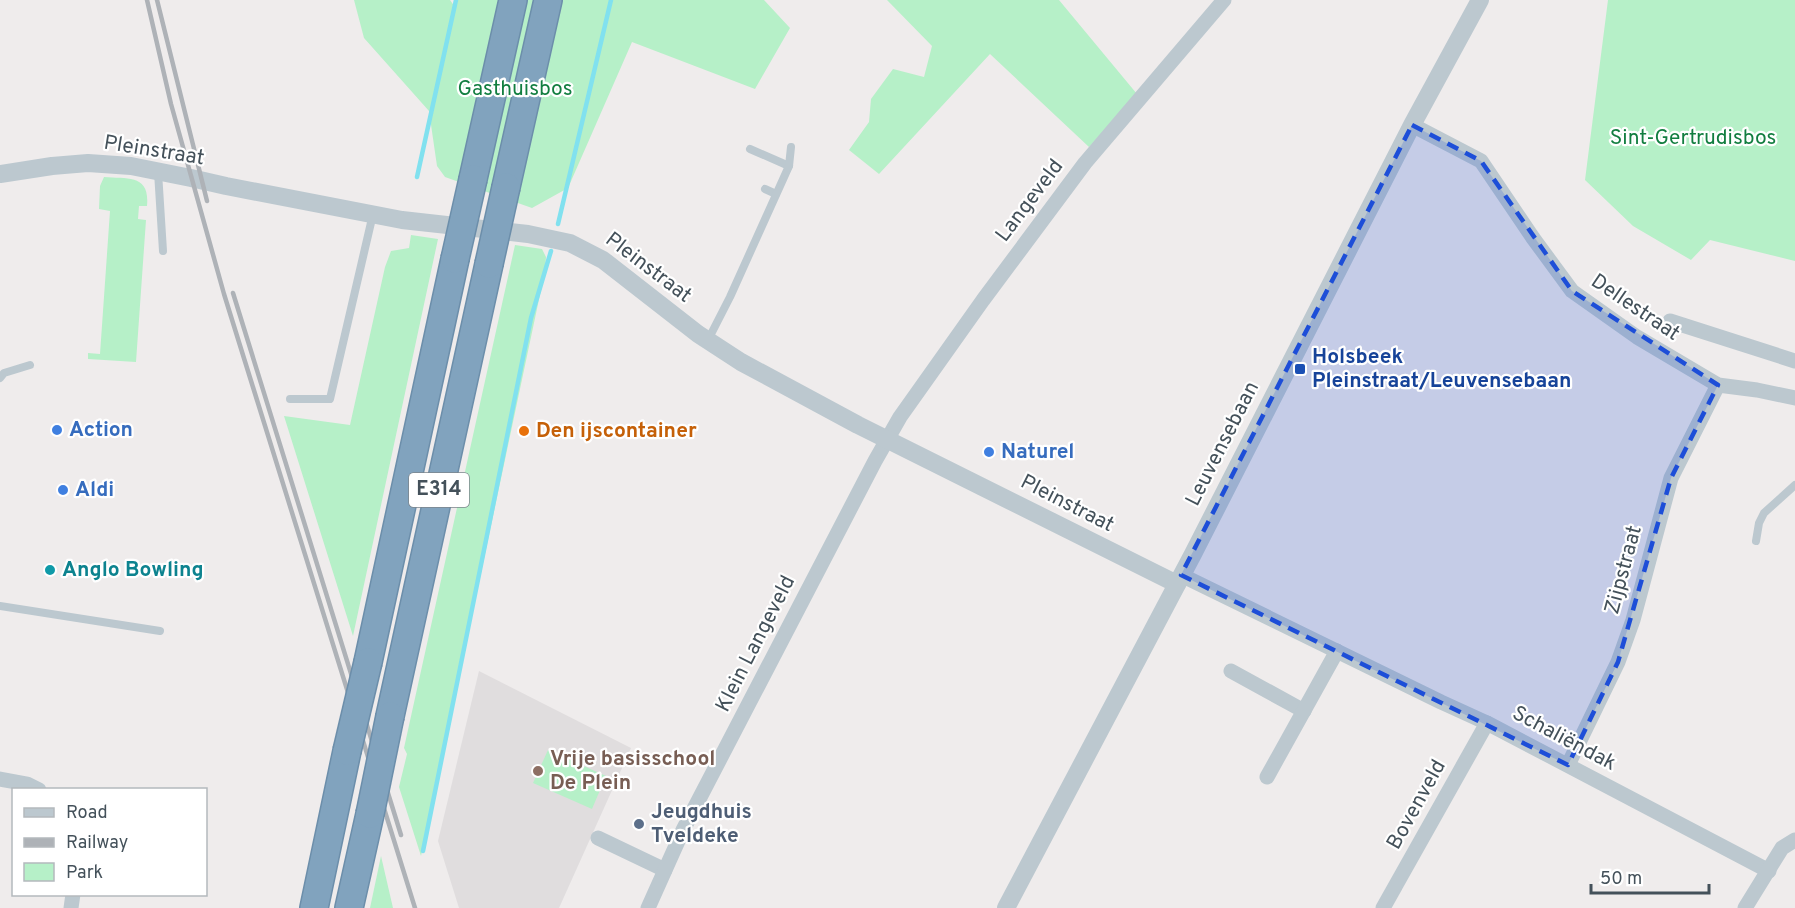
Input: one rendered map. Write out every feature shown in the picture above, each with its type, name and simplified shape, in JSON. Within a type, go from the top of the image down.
[{"type":"highway","name":"E314","points":[[314,908],[513,0]]},
{"type":"highway","name":"E314","points":[[350,908],[390,716],[548,0]]},
{"type":"street","name":"Langeveld","points":[[887,440],[900,417],[983,300],[1085,163],[1224,0]]},
{"type":"street","name":"Leuvensebaan","points":[[1006,908],[1179,580],[1412,124],[1480,0]]},
{"type":"street","name":"Dellestraat","points":[[1412,124],[1481,161],[1572,291],[1637,337],[1718,385],[1795,398]]},
{"type":"street","name":"Pleinstraat","points":[[0,174],[88,163],[131,166],[413,222],[528,234],[580,247],[609,264],[661,306],[741,362],[887,440],[1179,580]]},
{"type":"street","name":"Dellestraat","points":[[1670,321],[1795,361]]},
{"type":"street","name":"Zijpstraat","points":[[1568,765],[1618,662],[1633,620],[1671,478],[1718,385]]},
{"type":"street","name":"Klein Langeveld","points":[[648,908],[683,830],[887,440]]},
{"type":"street","name":"Schaliëndak","points":[[1179,580],[1337,651],[1487,723],[1769,871]]},
{"type":"street","points":[[1267,777],[1337,651]]},
{"type":"street","points":[[1231,671],[1304,711]]},
{"type":"street","name":"Bovenveld","points":[[1383,908],[1487,723]]},
{"type":"street","points":[[0,779],[37,788]]},
{"type":"street","points":[[598,838],[665,870]]},
{"type":"street","points":[[1745,908],[1782,848],[1795,840]]},
{"type":"lane","points":[[708,340],[789,166],[791,147]]},
{"type":"lane","points":[[750,149],[789,166]]},
{"type":"lane","points":[[158,171],[164,251]]},
{"type":"lane","points":[[765,189],[776,194]]},
{"type":"lane","points":[[290,399],[330,399],[373,214]]},
{"type":"lane","points":[[0,378],[4,373],[30,365]]},
{"type":"lane","points":[[1756,541],[1759,523],[1764,513],[1795,485]]},
{"type":"lane","points":[[0,606],[160,631]]},
{"type":"highlighted area","points":[[1412,125],[1481,161],[1572,291],[1718,385],[1671,478],[1618,662],[1568,765],[1181,575]]},
{"type":"shaded area","name":"Vrije basisschool De Plein","points":[[479,671],[631,748],[559,908],[459,908],[438,841]]},
{"type":"green space","name":"Gasthuisbos","points":[[354,0],[450,0],[455,7],[457,0],[764,0],[790,28],[755,89],[632,42],[568,188],[532,208],[445,177],[437,166],[429,111],[364,38]]},
{"type":"green space","points":[[887,0],[1059,0],[1137,94],[1089,147],[990,54],[879,174],[849,150],[869,122],[871,99],[893,69],[924,77],[932,46]]},
{"type":"green space","name":"Sint-Gertrudisbos","points":[[1608,0],[1795,0],[1795,261],[1710,240],[1691,260],[1633,226],[1585,180]]},
{"type":"green space","points":[[104,177],[136,180],[145,188],[147,196],[147,206],[139,206],[138,219],[146,220],[136,362],[88,359],[88,353],[100,354],[110,211],[99,209],[100,186]]},
{"type":"green space","points":[[411,235],[438,239],[353,636],[284,416],[350,425],[385,267],[391,251],[409,248]]},
{"type":"green space","points":[[515,245],[542,249],[546,257],[545,271],[421,856],[399,787],[407,754],[404,748]]},
{"type":"green space","points":[[548,750],[606,776],[592,809],[533,783]]},
{"type":"green space","points":[[381,856],[393,908],[370,908]]},
{"type":"waterway","points":[[417,177],[456,0]]},
{"type":"waterway","points":[[558,224],[611,0]]},
{"type":"waterway","points":[[423,851],[531,318],[551,251]]},
{"type":"railway","points":[[147,0],[171,104],[224,294],[415,908]]},
{"type":"railway","points":[[157,0],[207,201]]},
{"type":"railway","points":[[233,293],[401,835]]},
{"type":"place","name":"Holsbeek Pleinstraat/Leuvensebaan","points":[[1300,369]]},
{"type":"place","name":"Action","points":[[57,430]]},
{"type":"place","name":"Den ijscontainer","points":[[524,431]]},
{"type":"place","name":"Naturel","points":[[989,452]]},
{"type":"place","name":"Aldi","points":[[63,490]]},
{"type":"place","name":"Anglo Bowling","points":[[50,570]]},
{"type":"place","name":"Vrije basisschool De Plein","points":[[538,771]]},
{"type":"place","name":"Jeugdhuis Tveldeke","points":[[639,824]]}]
